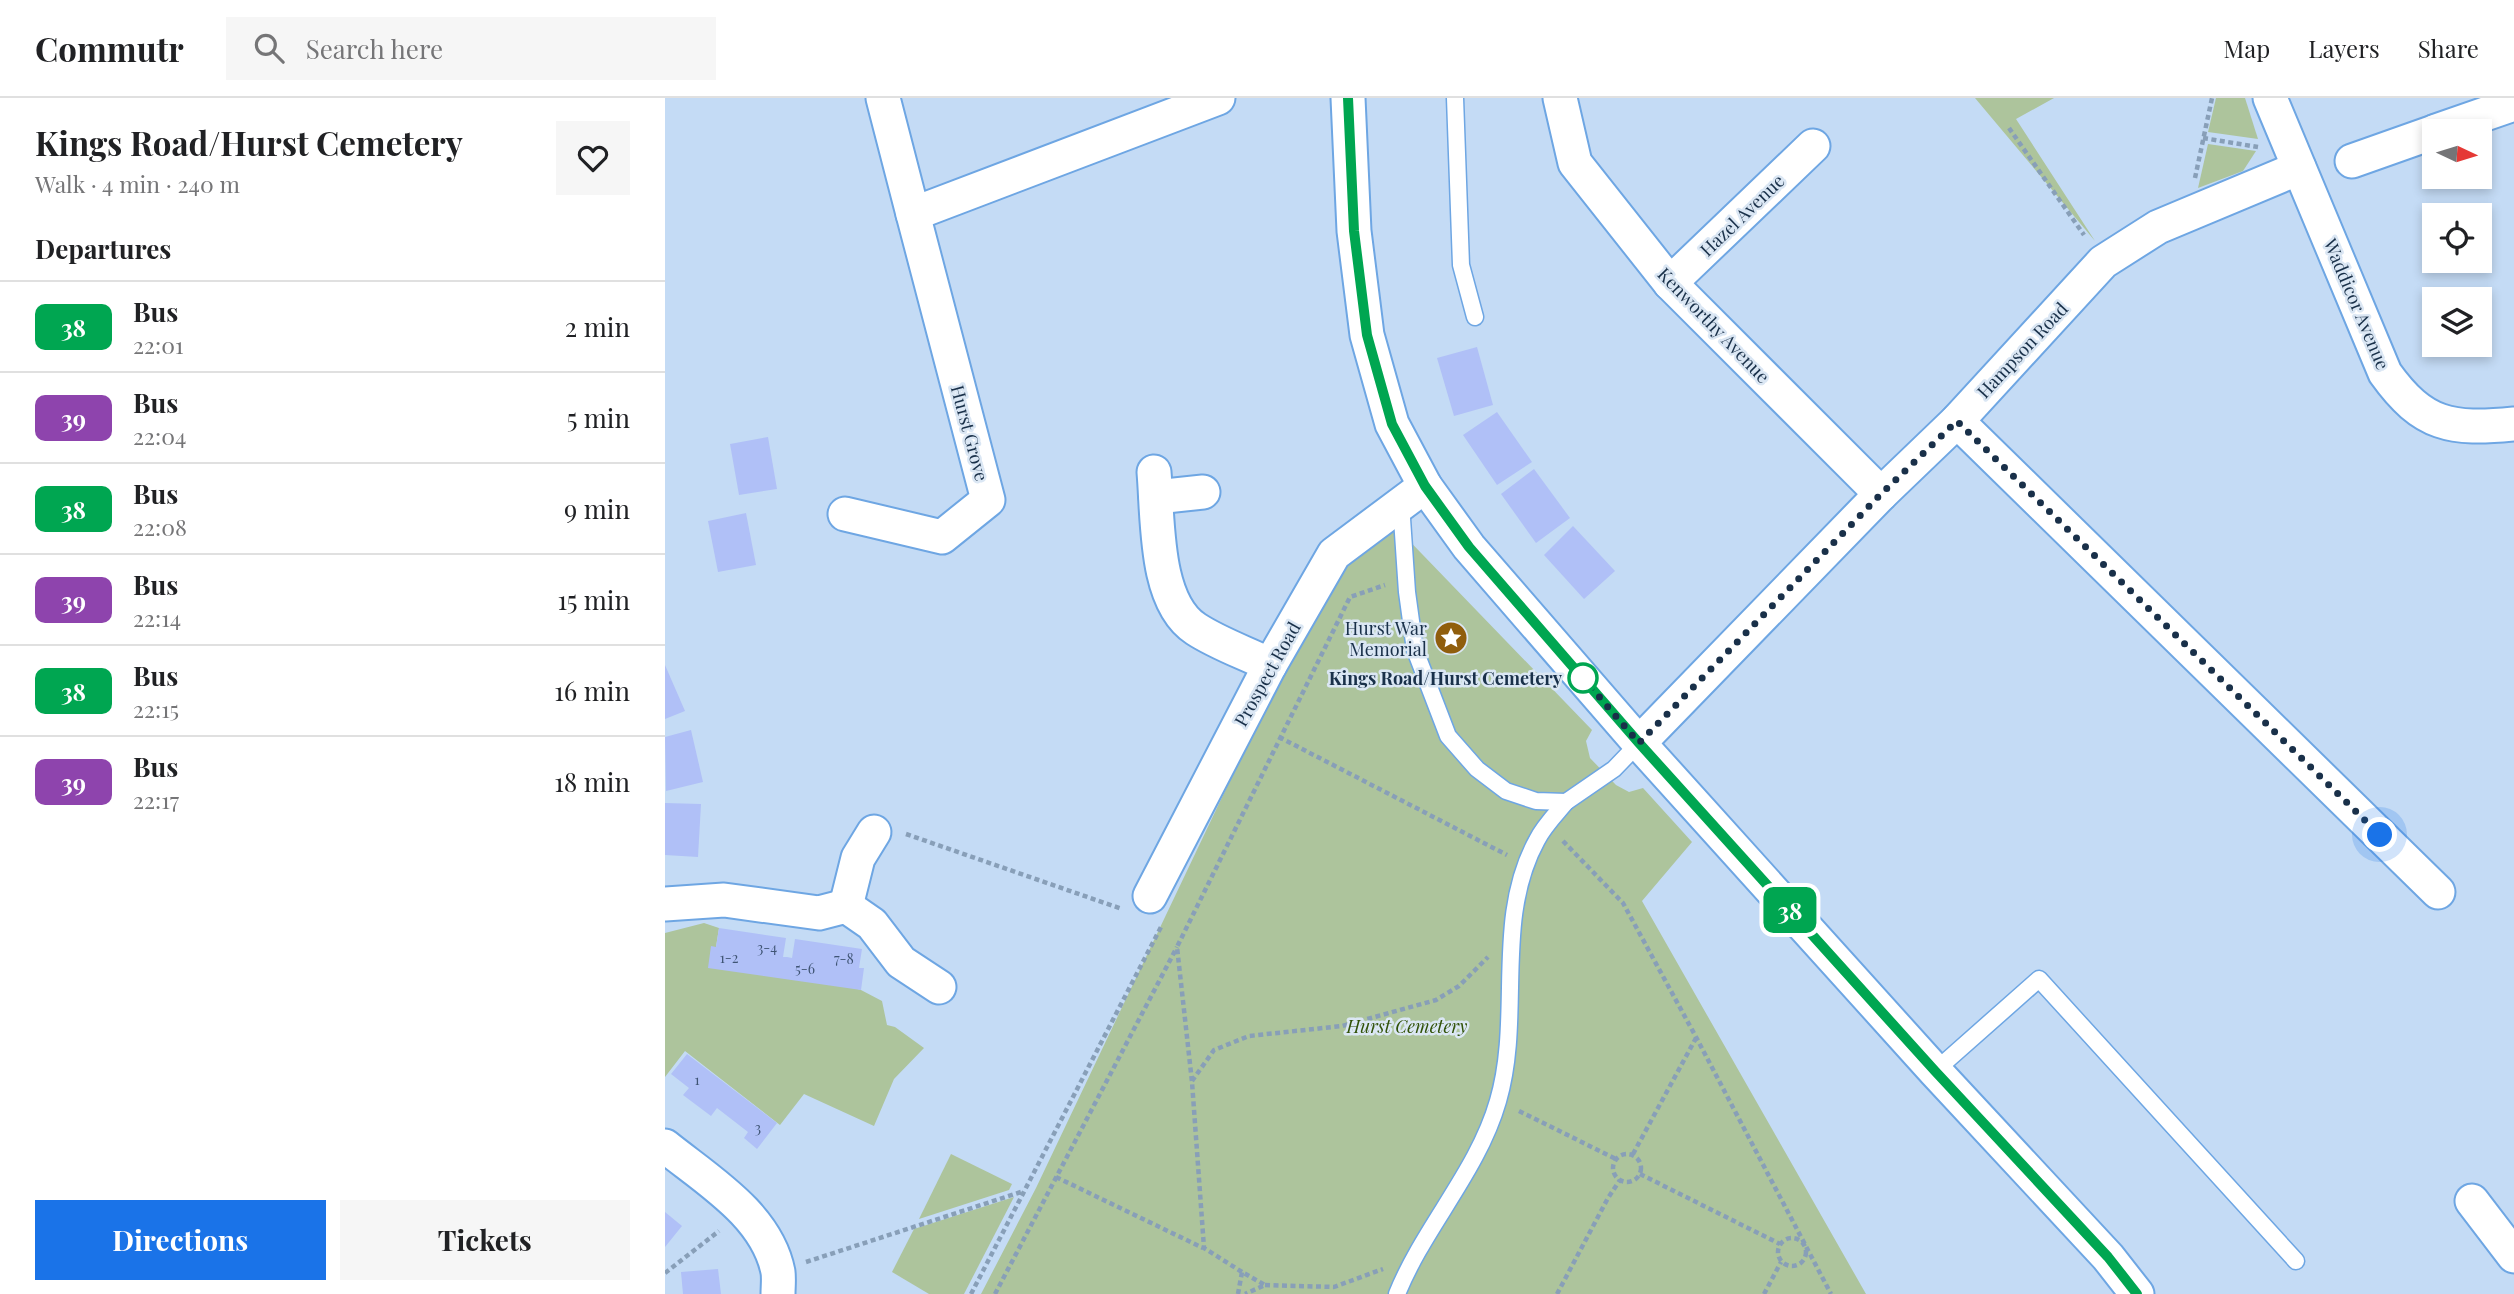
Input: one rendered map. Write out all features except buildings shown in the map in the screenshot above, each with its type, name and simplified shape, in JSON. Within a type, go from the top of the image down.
[{"type":"street","name":"Hurst Grove","points":[[845,514],[942,537],[988,500],[883,98]]},
{"type":"street","points":[[913,214],[1218,98]]},
{"type":"street","points":[[1348,98],[1354,231],[1367,335],[1413,495],[1469,547],[1639,743],[1935,1071],[2108,1257],[2137,1294]]},
{"type":"street","name":"Kenworthy Avenue","points":[[1560,98],[1575,163],[1670,283],[1881,494]]},
{"type":"street","name":"Waddicor Avenue","points":[[2270,98],[2385,373],[2402,397],[2422,414],[2445,423],[2484,427],[2514,424]]},
{"type":"street","points":[[2472,119],[2514,104]]},
{"type":"street","points":[[2352,161],[2422,137]]},
{"type":"street","name":"Hazel Avenue","points":[[1670,283],[1813,146]]},
{"type":"street","name":"Hampson Road","points":[[1639,743],[1881,494],[1957,421],[2103,262],[2158,227],[2296,160]]},
{"type":"street","points":[[1957,421],[2438,891]]},
{"type":"street","points":[[1203,492],[1155,484],[1162,566],[1168,594],[1179,614],[1196,629],[1270,665]]},
{"type":"street","name":"Prospect Road","points":[[1137,903],[1334,554],[1413,495]]},
{"type":"street","points":[[846,906],[858,858],[874,832]]},
{"type":"street","points":[[665,904],[724,900],[819,913],[846,906],[872,924],[901,962],[939,987]]},
{"type":"street","points":[[665,1146],[745,1211],[768,1247],[778,1283]]},
{"type":"street","points":[[2472,1201],[2514,1256]]},
{"type":"lane","points":[[1455,98],[1461,265],[1475,317]]},
{"type":"lane","points":[[1413,495],[1406,578],[1415,650],[1448,736],[1477,769],[1506,791],[1536,801],[1566,802]]},
{"type":"lane","points":[[1397,1294],[1407,1270],[1483,1140],[1499,1100],[1506,1052],[1513,911],[1537,839],[1566,802],[1614,769],[1639,743]]},
{"type":"lane","points":[[1935,1071],[2039,979],[2296,1261]]},
{"type":"path","points":[[2188,213],[2212,98]]},
{"type":"path","points":[[2009,128],[2103,262]]},
{"type":"path","points":[[2203,138],[2296,160]]},
{"type":"path","points":[[995,1294],[1177,947],[1350,597],[1406,578]]},
{"type":"path","points":[[1279,737],[1527,865]]},
{"type":"path","points":[[1548,825],[1623,903],[1831,1294]]},
{"type":"path","points":[[874,832],[905,833],[1137,903],[1163,923],[971,1294]]},
{"type":"path","points":[[1192,1082],[1214,1050],[1249,1036],[1342,1026],[1436,1000],[1459,986],[1513,931]]},
{"type":"path","points":[[1177,947],[1192,1082],[1204,1248]]},
{"type":"path","points":[[1633,1154],[1696,1037]]},
{"type":"path","points":[[1499,1100],[1616,1159]]},
{"type":"path","points":[[1623,1153],[1633,1154],[1642,1165],[1640,1174],[1629,1182],[1620,1180],[1614,1173],[1613,1163],[1616,1159],[1623,1153]]},
{"type":"path","points":[[1640,1174],[1780,1244]]},
{"type":"path","points":[[1056,1177],[1204,1248],[1265,1285]]},
{"type":"path","points":[[1557,1294],[1620,1180]]},
{"type":"path","points":[[778,1283],[1024,1191]]},
{"type":"path","points":[[665,1273],[745,1211]]},
{"type":"path","points":[[1803,1243],[1793,1237],[1780,1244],[1777,1253],[1781,1262],[1789,1266],[1798,1265],[1805,1259],[1806,1249]]},
{"type":"path","points":[[1764,1294],[1781,1262]]},
{"type":"path","points":[[1245,1294],[1265,1285],[1334,1287],[1395,1265],[1407,1270]]},
{"type":"path","points":[[1238,1294],[1242,1272]]},
{"type":"green space","points":[[1975,98],[2054,98],[2016,119],[2095,241]]},
{"type":"green space","points":[[2216,98],[2245,98],[2258,139],[2208,132]]},
{"type":"green space","points":[[2208,144],[2256,151],[2243,171],[2198,188]]},
{"type":"green space","name":"Hurst Cemetery","points":[[1395,526],[1592,730],[1586,741],[1590,758],[1616,785],[1629,792],[1643,788],[1692,842],[1642,901],[1866,1294],[981,1294],[1036,1188],[1325,581]]},
{"type":"green space","points":[[704,923],[719,928],[716,947],[861,990],[882,1001],[887,1025],[895,1027],[924,1048],[894,1079],[874,1126],[804,1094],[780,1125],[685,1051],[665,1077],[665,933]]},
{"type":"green space","points":[[951,1154],[1012,1184],[1009,1190],[919,1219]]},
{"type":"green space","points":[[1014,1197],[964,1294],[929,1294],[892,1272],[914,1229]]},
{"type":"bus line","name":"38","points":[[1348,98],[1354,231],[1367,335],[1392,424],[1425,486],[1469,547],[1639,743],[1935,1071],[2108,1257],[2137,1294]]},
{"type":"place","name":"Hurst War Memorial","points":[[1451,638]]},
{"type":"place","name":"Kings Road/Hurst Cemetery","points":[[1583,678]]},
{"type":"route","points":[[1583,678],[1639,743],[1881,494],[1957,421],[2380,835]]}]
